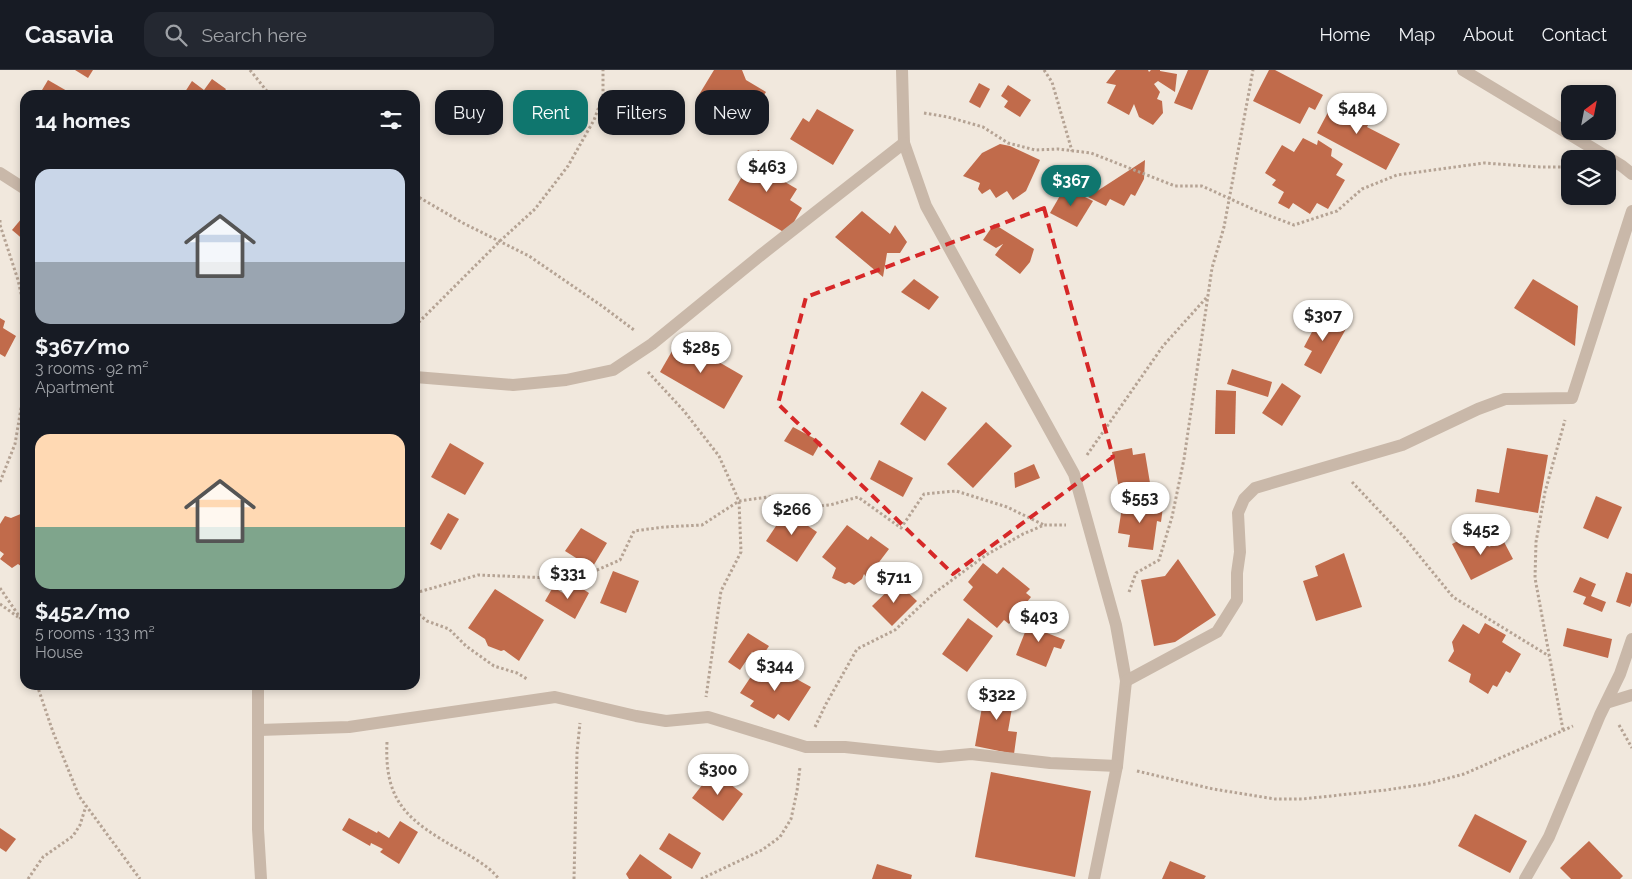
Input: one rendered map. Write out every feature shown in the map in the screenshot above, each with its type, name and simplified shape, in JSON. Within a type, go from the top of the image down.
[{"type":"street","points":[[902,70],[904,143],[926,206],[1074,474],[1116,625],[1126,682],[1117,766],[1094,879]]},
{"type":"street","points":[[1463,70],[1622,166],[1632,174]]},
{"type":"street","points":[[420,377],[513,385],[566,380],[613,370],[652,344],[761,255],[904,143]]},
{"type":"street","points":[[0,173],[20,186]]},
{"type":"street","points":[[1126,682],[1217,632],[1237,600],[1237,572],[1240,552],[1238,513],[1244,499],[1255,488],[1402,445],[1478,409],[1505,399],[1572,398],[1632,211]]},
{"type":"street","points":[[1525,879],[1549,837],[1600,715],[1620,674],[1632,639]]},
{"type":"street","points":[[258,690],[258,829],[261,879]]},
{"type":"street","points":[[1606,703],[1632,695]]},
{"type":"street","points":[[259,730],[350,727],[554,697],[666,721],[708,717],[806,747],[845,747],[939,757],[971,754],[1050,763],[1117,766]]},
{"type":"path","points":[[250,70],[266,90]]},
{"type":"path","points":[[420,321],[535,209],[568,166],[594,120],[603,96],[603,70]]},
{"type":"path","points":[[1044,70],[1052,82],[1072,151]]},
{"type":"path","points":[[1116,625],[1136,574],[1159,560],[1172,517],[1184,459],[1212,268],[1224,227],[1253,70]]},
{"type":"path","points":[[903,109],[948,117],[983,127],[1008,143],[1035,150],[1058,149],[1091,153],[1175,186],[1202,186],[1257,211],[1294,225],[1337,211],[1362,189],[1397,176],[1484,162],[1561,167]]},
{"type":"path","points":[[420,198],[463,223],[529,256],[602,306],[652,344]]},
{"type":"path","points":[[0,220],[20,289]]},
{"type":"path","points":[[1074,474],[1163,346],[1208,295]]},
{"type":"path","points":[[634,357],[684,411],[719,456],[739,501],[741,552],[721,592],[706,701]]},
{"type":"path","points":[[1563,730],[1535,578],[1536,542],[1545,492],[1572,398]]},
{"type":"path","points":[[0,482],[15,444],[20,414]]},
{"type":"path","points":[[1336,465],[1404,537],[1453,597],[1550,657]]},
{"type":"path","points":[[420,592],[478,575],[550,578],[596,570],[620,560],[634,531],[702,525],[739,501],[768,496],[785,496],[810,507],[830,505],[858,497],[901,528],[924,494],[956,491],[1007,507],[1044,525]]},
{"type":"path","points":[[701,879],[762,850],[780,837],[791,819],[798,791],[801,759],[826,704],[857,649],[895,630],[933,594],[986,556],[1023,534],[1044,525],[1088,524]]},
{"type":"path","points":[[0,588],[20,618]]},
{"type":"path","points":[[0,604],[20,618]]},
{"type":"path","points":[[420,615],[427,621],[449,629],[466,646],[494,666],[517,673],[554,697]]},
{"type":"path","points":[[39,690],[53,732],[79,796],[140,879]]},
{"type":"path","points":[[574,879],[577,752],[582,703]]},
{"type":"path","points":[[1117,766],[1213,789],[1275,799],[1303,799],[1426,784],[1464,774],[1600,715]]},
{"type":"path","points":[[388,721],[390,782],[398,802],[413,820],[436,837],[472,857],[499,879]]},
{"type":"path","points":[[28,879],[43,857],[73,836],[80,824],[86,806]]},
{"type":"highlighted area","points":[[1044,208],[1113,457],[953,574],[778,404],[806,297]]},
{"type":"building","points":[[75,70],[93,70],[88,78]]},
{"type":"building","points":[[714,70],[742,70],[746,80],[763,90],[702,90]]},
{"type":"building","points":[[1116,70],[1148,70],[1149,72],[1151,70],[1160,70],[1177,74],[1175,92],[1158,81],[1154,84],[1160,92],[1157,99],[1162,101],[1163,113],[1153,125],[1139,117],[1134,104],[1129,115],[1107,103],[1116,85],[1106,83]]},
{"type":"building","points":[[1188,70],[1209,70],[1192,110],[1174,103]]},
{"type":"building","points":[[1269,70],[1275,70],[1323,95],[1315,110],[1309,107],[1300,124],[1253,101]]},
{"type":"building","points":[[212,79],[226,89],[225,90],[204,90]]},
{"type":"building","points":[[48,80],[65,90],[42,90]]},
{"type":"building","points":[[192,81],[204,90],[186,90]]},
{"type":"building","points":[[979,83],[990,89],[980,108],[969,102]]},
{"type":"building","points":[[1008,85],[1031,100],[1020,117],[1004,107],[1008,101],[1001,96]]},
{"type":"building","points":[[1335,99],[1372,118],[1367,127],[1400,144],[1386,170],[1317,133]]},
{"type":"building","points":[[817,109],[854,130],[833,165],[790,139],[803,118],[809,122]]},
{"type":"building","points":[[1303,138],[1317,145],[1318,140],[1332,149],[1331,156],[1343,164],[1336,175],[1345,180],[1328,209],[1317,203],[1310,214],[1293,203],[1289,209],[1278,203],[1284,192],[1272,185],[1276,180],[1265,173],[1282,145],[1294,152]]},
{"type":"building","points":[[1000,144],[1010,146],[1040,160],[1026,191],[1013,200],[1007,191],[996,198],[990,189],[982,194],[978,189],[980,183],[963,176],[982,153]]},
{"type":"building","points":[[758,150],[787,167],[780,179],[797,189],[790,200],[802,208],[787,234],[728,200]]},
{"type":"building","points":[[1145,160],[1144,179],[1135,196],[1131,194],[1124,206],[1110,199],[1106,206],[1088,197]]},
{"type":"building","points":[[1065,187],[1093,201],[1077,227],[1050,213]]},
{"type":"building","points":[[862,211],[890,234],[895,225],[907,242],[900,253],[887,253],[883,277],[835,237]]},
{"type":"building","points":[[20,220],[20,237],[12,230]]},
{"type":"building","points":[[994,224],[1034,249],[1030,262],[1020,274],[995,255],[1003,244],[996,248],[983,240]]},
{"type":"building","points":[[914,279],[939,297],[929,310],[901,292]]},
{"type":"building","points":[[1533,279],[1578,306],[1575,346],[1514,308]]},
{"type":"building","points":[[1322,313],[1347,327],[1321,374],[1304,365],[1312,351],[1304,347]]},
{"type":"building","points":[[0,318],[5,321],[3,328],[16,336],[5,357],[0,354]]},
{"type":"building","points":[[679,339],[743,376],[724,409],[660,372]]},
{"type":"building","points":[[1232,369],[1272,382],[1268,397],[1227,384]]},
{"type":"building","points":[[1282,383],[1301,396],[1282,426],[1262,413]]},
{"type":"building","points":[[1216,390],[1236,391],[1235,434],[1215,434]]},
{"type":"building","points":[[922,391],[947,408],[925,441],[900,424]]},
{"type":"building","points":[[986,422],[1012,446],[973,488],[947,464]]},
{"type":"building","points":[[793,427],[821,442],[813,456],[784,441]]},
{"type":"building","points":[[450,443],[484,463],[465,495],[431,477]]},
{"type":"building","points":[[1132,448],[1133,455],[1145,453],[1151,489],[1120,494],[1112,452]]},
{"type":"building","points":[[1507,448],[1548,455],[1538,513],[1475,502],[1477,489],[1499,493]]},
{"type":"building","points":[[879,460],[913,478],[903,497],[870,479]]},
{"type":"building","points":[[1034,464],[1040,478],[1015,488],[1014,473]]},
{"type":"building","points":[[1596,496],[1622,507],[1608,539],[1583,528]]},
{"type":"building","points":[[1123,501],[1163,507],[1161,522],[1157,521],[1153,550],[1128,547],[1130,535],[1118,533]]},
{"type":"building","points":[[786,511],[817,532],[797,562],[766,541]]},
{"type":"building","points":[[448,513],[459,519],[441,550],[430,544]]},
{"type":"building","points":[[20,514],[20,565],[18,564],[12,568],[0,559],[4,554],[0,551],[0,524],[5,516],[11,518]]},
{"type":"building","points":[[847,525],[868,540],[871,536],[889,549],[867,578],[864,574],[862,579],[854,585],[849,582],[845,584],[832,578],[836,568],[822,557]]},
{"type":"building","points":[[581,528],[607,543],[592,568],[565,551]]},
{"type":"building","points":[[1472,534],[1477,544],[1485,540],[1489,547],[1503,540],[1513,559],[1471,580],[1452,544]]},
{"type":"building","points":[[1344,553],[1362,607],[1316,621],[1303,581],[1318,576],[1315,566]]},
{"type":"building","points":[[1178,559],[1216,615],[1175,642],[1154,646],[1141,580],[1165,576]]},
{"type":"building","points":[[983,563],[997,574],[1003,567],[1030,589],[1026,593],[1031,597],[1009,624],[1004,620],[997,628],[963,600],[973,587],[968,582]]},
{"type":"building","points":[[613,571],[639,581],[626,613],[600,603]]},
{"type":"building","points":[[1626,572],[1632,574],[1632,602],[1630,607],[1616,602]]},
{"type":"building","points":[[1580,577],[1596,584],[1591,596],[1606,602],[1602,612],[1583,604],[1586,597],[1573,592]]},
{"type":"building","points":[[897,582],[917,601],[892,626],[872,606]]},
{"type":"building","points":[[575,584],[589,593],[575,619],[545,601],[553,587],[568,596]]},
{"type":"building","points":[[495,589],[544,620],[519,661],[504,650],[501,651],[488,646],[485,639],[468,628]]},
{"type":"building","points":[[1031,617],[1050,624],[1047,633],[1065,640],[1061,649],[1054,647],[1046,667],[1016,655]]},
{"type":"building","points":[[968,618],[993,636],[967,672],[942,654]]},
{"type":"building","points":[[1485,623],[1506,635],[1502,642],[1521,654],[1510,673],[1506,671],[1497,687],[1493,685],[1488,694],[1469,682],[1471,674],[1448,661],[1454,651],[1452,642],[1463,624],[1479,634]]},
{"type":"building","points":[[1567,628],[1612,639],[1608,658],[1563,646]]},
{"type":"building","points":[[748,633],[769,646],[761,658],[752,652],[740,670],[728,662]]},
{"type":"building","points":[[762,660],[811,687],[789,721],[778,714],[774,719],[750,706],[754,701],[740,693]]},
{"type":"building","points":[[986,685],[1015,691],[1008,731],[1017,732],[1014,754],[975,746]]},
{"type":"building","points":[[713,771],[743,794],[723,821],[692,798]]},
{"type":"building","points":[[991,772],[1091,791],[1075,877],[975,857]]},
{"type":"building","points":[[1475,814],[1527,841],[1510,873],[1458,846]]},
{"type":"building","points":[[349,818],[389,838],[400,821],[418,832],[399,864],[380,852],[383,849],[371,843],[370,846],[342,830]]},
{"type":"building","points":[[0,828],[16,839],[6,852],[0,848]]},
{"type":"building","points":[[669,833],[701,853],[692,869],[659,849]]},
{"type":"building","points":[[1589,841],[1623,876],[1620,879],[1571,879],[1560,868]]},
{"type":"building","points":[[640,854],[672,877],[671,879],[629,879],[626,874]]},
{"type":"building","points":[[1170,861],[1206,876],[1204,879],[1162,879]]},
{"type":"building","points":[[877,864],[912,875],[911,879],[872,879]]}]
